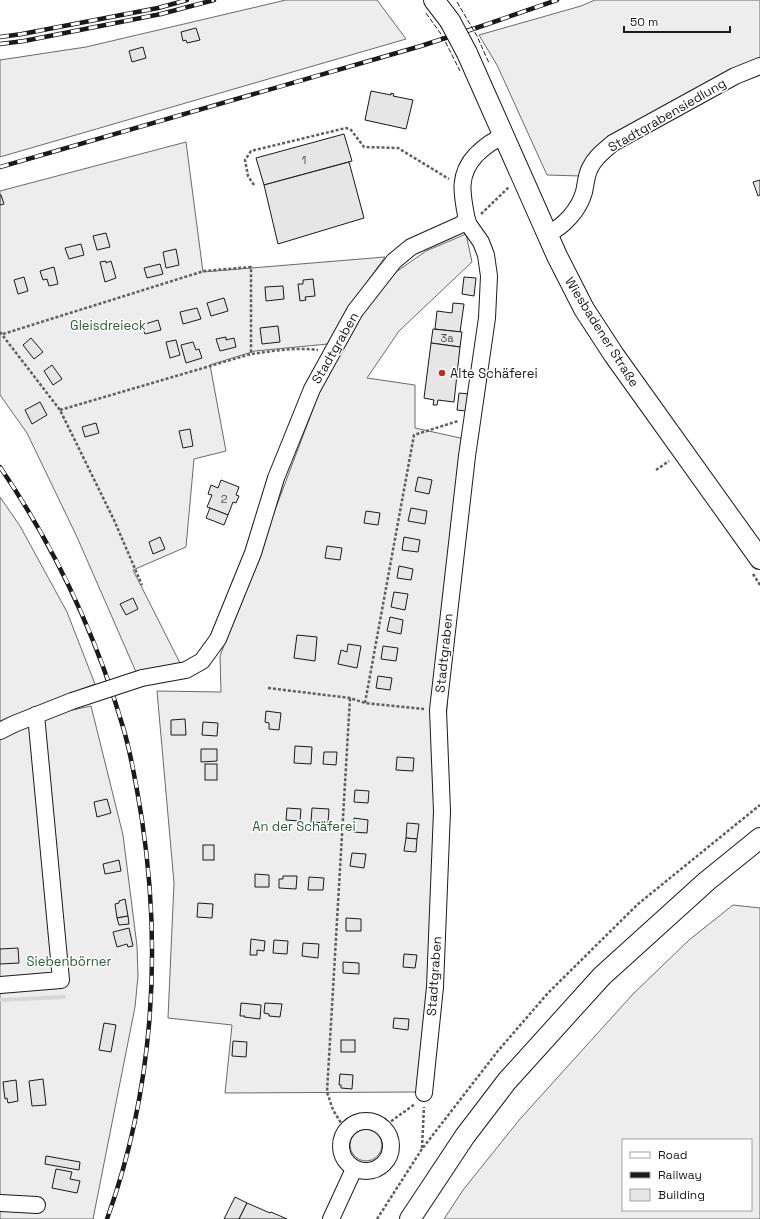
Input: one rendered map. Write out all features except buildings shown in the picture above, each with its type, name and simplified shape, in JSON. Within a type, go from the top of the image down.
[{"type":"main road","name":"Wiesbadener Straße","points":[[434,0],[450,21],[467,53],[569,281],[584,308],[614,355],[760,559]]},
{"type":"main road","points":[[410,1219],[465,1136],[507,1081],[602,976],[707,880],[760,838]]},
{"type":"street","name":"Stadtgrabensiedlung","points":[[548,234],[560,227],[578,205],[583,193],[588,170],[594,160],[602,152],[619,140],[735,76],[760,66]]},
{"type":"street","name":"Stadtgraben","points":[[425,1095],[435,987],[442,811],[438,710],[466,456],[487,318],[489,276],[486,255],[481,242],[468,223],[462,197],[462,183],[465,169],[470,161],[493,140],[504,136]]},
{"type":"street","name":"Stadtgraben","points":[[36,715],[72,701],[142,678],[186,670],[202,662],[218,639],[253,553],[279,471],[312,389],[355,311],[394,261],[410,247],[460,225],[468,223]]},
{"type":"street","points":[[0,731],[36,715],[61,980],[0,985]]},
{"type":"street","points":[[367,1121],[375,1122],[383,1127],[388,1133],[391,1141],[391,1149],[387,1160],[378,1168],[370,1171],[354,1169],[344,1159],[341,1152],[342,1137],[346,1131],[358,1122],[367,1121]]},
{"type":"street","points":[[331,1219],[354,1169]]},
{"type":"street","points":[[0,1203],[37,1205]]},
{"type":"path","points":[[254,185],[248,176],[245,160],[251,151],[346,128],[351,130],[364,147],[398,148],[453,182],[462,183]]},
{"type":"path","points":[[468,223],[522,175]]},
{"type":"path","points":[[142,585],[114,520],[60,410],[1,333],[204,271],[251,267],[251,354]]},
{"type":"path","points":[[60,410],[251,354],[280,350],[306,349],[332,352]]},
{"type":"path","points":[[365,703],[414,435],[472,417]]},
{"type":"path","points":[[268,688],[350,698],[365,703],[438,710]]},
{"type":"path","points":[[346,1131],[333,1110],[327,1092],[350,698]]},
{"type":"path","points":[[383,1127],[425,1095]]},
{"type":"path","points":[[422,1149],[425,1095]]},
{"type":"shaded area","points":[[286,0],[377,0],[406,39],[0,157],[0,60],[86,47]]},
{"type":"shaded area","points":[[595,0],[760,0],[760,58],[610,137],[591,152],[581,176],[547,175],[497,65],[479,35],[581,6]]},
{"type":"shaded area","name":"Gleisdreieck","points":[[186,142],[203,272],[385,257],[349,307],[328,344],[255,351],[210,365],[226,451],[194,459],[186,547],[133,570],[180,663],[136,672],[77,537],[27,433],[0,395],[0,191]]},
{"type":"shaded area","name":"An der Schäferei","points":[[466,234],[472,262],[399,331],[367,378],[415,385],[415,428],[465,439],[421,1092],[225,1093],[232,1025],[168,1018],[174,883],[157,691],[221,692],[220,656],[324,380],[355,324],[396,272],[426,251]]},
{"type":"shaded area","points":[[0,497],[20,526],[67,612],[95,684],[0,721]]},
{"type":"shaded area","name":"Siebenbörner","points":[[91,706],[123,835],[137,946],[138,976],[135,1007],[93,1219],[0,1219],[0,731],[68,711]]},
{"type":"shaded area","points":[[733,905],[760,908],[760,1219],[444,1219],[463,1190],[520,1119],[633,994],[689,940]]},
{"type":"shaded area","points":[[366,1129],[372,1130],[379,1136],[382,1145],[381,1151],[375,1158],[366,1161],[360,1160],[353,1154],[350,1145],[351,1139],[357,1132]]},
{"type":"waterway","name":"Siebenbörner","points":[[0,1000],[64,997]]},
{"type":"railway","points":[[0,37],[158,8],[187,0]]},
{"type":"railway","points":[[0,44],[24,41],[161,14],[214,0]]},
{"type":"railway","points":[[0,167],[421,46],[557,0]]},
{"type":"railway","points":[[0,467],[39,529],[56,560],[87,625],[100,658],[123,727],[132,761],[142,820],[148,870],[151,921],[152,971],[149,1022],[144,1072],[135,1122],[123,1171],[107,1219]]},
{"type":"fence","points":[[457,2],[477,36],[489,63]]},
{"type":"fence","points":[[426,13],[443,37],[460,71]]},
{"type":"place","name":"Alte Schäferei","points":[[442,373]]}]
